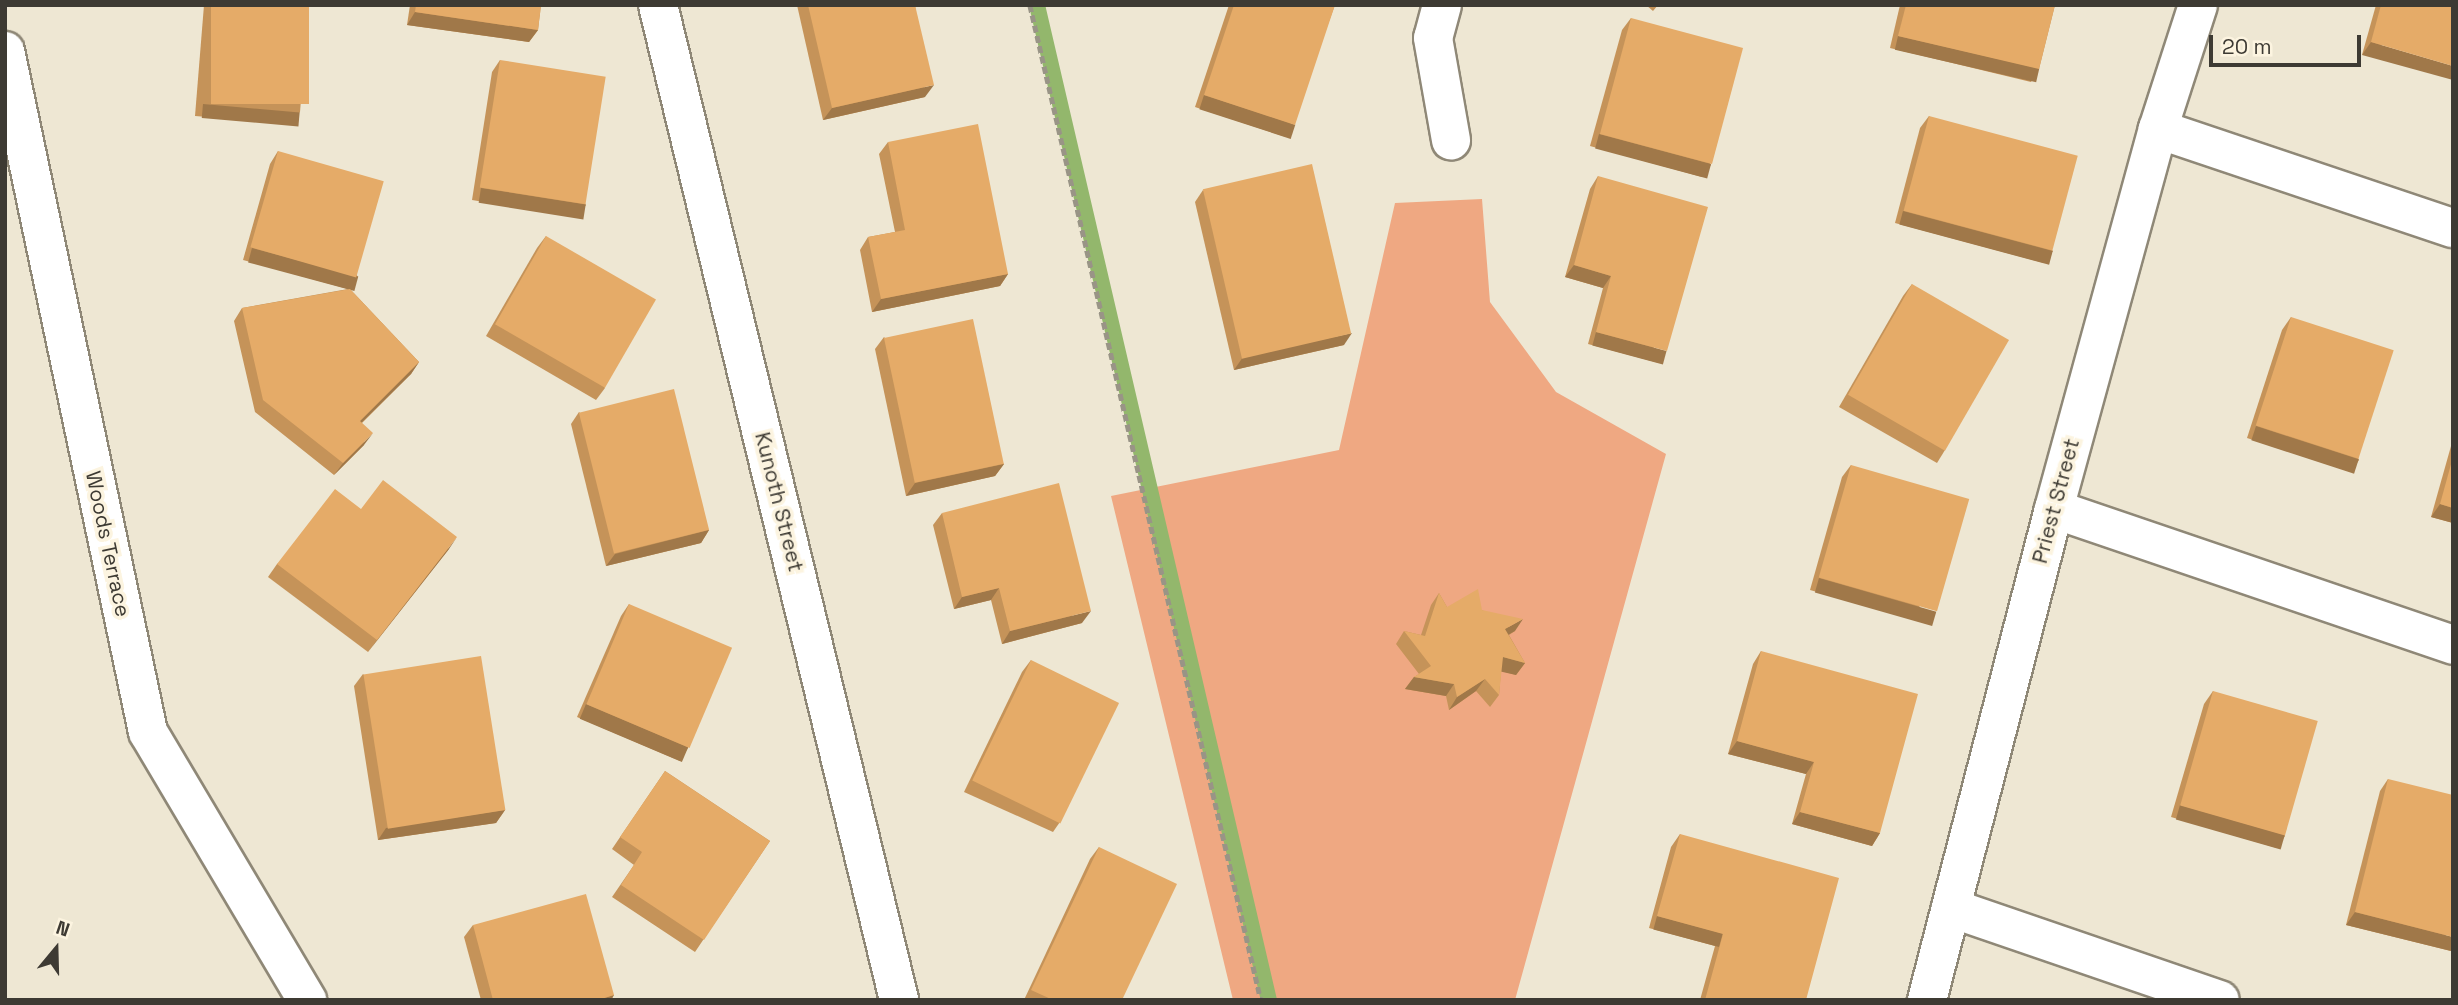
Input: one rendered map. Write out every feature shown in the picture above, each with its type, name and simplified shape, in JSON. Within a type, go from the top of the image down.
[{"type":"street","name":"Kunoth Street","points":[[658,5],[899,1000]]},
{"type":"street","points":[[1442,5],[1433,38],[1451,140]]},
{"type":"street","name":"Priest Street","points":[[1927,1000],[2054,509],[2158,129],[2199,5]]},
{"type":"street","name":"Woods Terrace","points":[[5,51],[148,732],[307,1000]]},
{"type":"street","points":[[2158,129],[2453,228]]},
{"type":"street","points":[[2054,509],[2453,645]]},
{"type":"street","points":[[1951,908],[2220,1000]]},
{"type":"path","points":[[1030,5],[1261,1000]]},
{"type":"shaded area","points":[[1482,199],[1490,302],[1556,392],[1666,454],[1515,1000],[1233,1000],[1111,496],[1339,450],[1395,203]]},
{"type":"building","points":[[211,5],[309,5],[309,104],[211,104]]},
{"type":"building","points":[[416,5],[541,5],[538,30],[415,12]]},
{"type":"building","points":[[808,5],[915,5],[934,85],[832,108]]},
{"type":"building","points":[[1234,5],[1335,5],[1295,125],[1204,95]]},
{"type":"building","points":[[1906,5],[2055,5],[2039,69],[1898,36]]},
{"type":"building","points":[[2381,5],[2453,5],[2453,66],[2371,42]]},
{"type":"building","points":[[1631,18],[1743,48],[1712,164],[1600,134]]},
{"type":"building","points":[[500,60],[606,77],[586,204],[480,187]]},
{"type":"building","points":[[1929,116],[2078,156],[2052,251],[1904,211]]},
{"type":"building","points":[[978,124],[1008,274],[881,299],[868,237],[905,230],[888,142]]},
{"type":"building","points":[[278,151],[384,181],[356,277],[250,247]]},
{"type":"building","points":[[1312,164],[1351,334],[1242,359],[1203,189]]},
{"type":"building","points":[[1598,176],[1708,207],[1667,351],[1596,332],[1611,276],[1574,265]]},
{"type":"building","points":[[546,236],[656,300],[605,388],[495,324]]},
{"type":"building","points":[[1912,284],[2009,340],[1945,451],[1848,395]]},
{"type":"building","points":[[350,289],[419,362],[360,421],[373,433],[343,463],[263,400],[242,308]]},
{"type":"building","points":[[2291,317],[2394,350],[2358,459],[2256,425]]},
{"type":"building","points":[[973,319],[1004,464],[915,483],[884,338]]},
{"type":"building","points":[[674,389],[709,530],[614,553],[579,413]]},
{"type":"building","points":[[2453,457],[2453,508],[2440,504]]},
{"type":"building","points":[[1851,465],[1969,499],[1937,611],[1819,577]]},
{"type":"building","points":[[383,480],[457,537],[377,640],[277,564],[335,489],[361,509]]},
{"type":"building","points":[[1059,483],[1091,611],[1010,631],[999,588],[962,597],[942,513]]},
{"type":"building","points":[[1478,589],[1482,610],[1523,619],[1505,629],[1525,663],[1503,657],[1499,695],[1485,679],[1457,697],[1454,684],[1414,677],[1431,666],[1404,631],[1425,636],[1439,593],[1447,607]]},
{"type":"building","points":[[629,604],[732,648],[690,748],[586,704]]},
{"type":"building","points":[[1761,651],[1918,694],[1880,833],[1800,812],[1814,762],[1737,741]]},
{"type":"building","points":[[481,656],[505,810],[388,829],[363,675]]},
{"type":"building","points":[[1031,660],[1119,703],[1060,823],[972,780]]},
{"type":"building","points":[[2213,691],[2318,721],[2285,835],[2180,805]]},
{"type":"building","points":[[665,771],[770,841],[704,940],[621,885],[642,852],[620,837]]},
{"type":"building","points":[[2388,779],[2453,795],[2453,937],[2355,912]]},
{"type":"building","points":[[1680,834],[1839,878],[1806,1000],[1705,1000],[1723,934],[1657,916]]},
{"type":"building","points":[[1099,847],[1177,884],[1122,1000],[1053,1000],[1031,990]]},
{"type":"building","points":[[586,894],[614,995],[598,1000],[493,1000],[473,925]]},
{"type":"waterway","points":[[1037,5],[1269,1000]]}]
